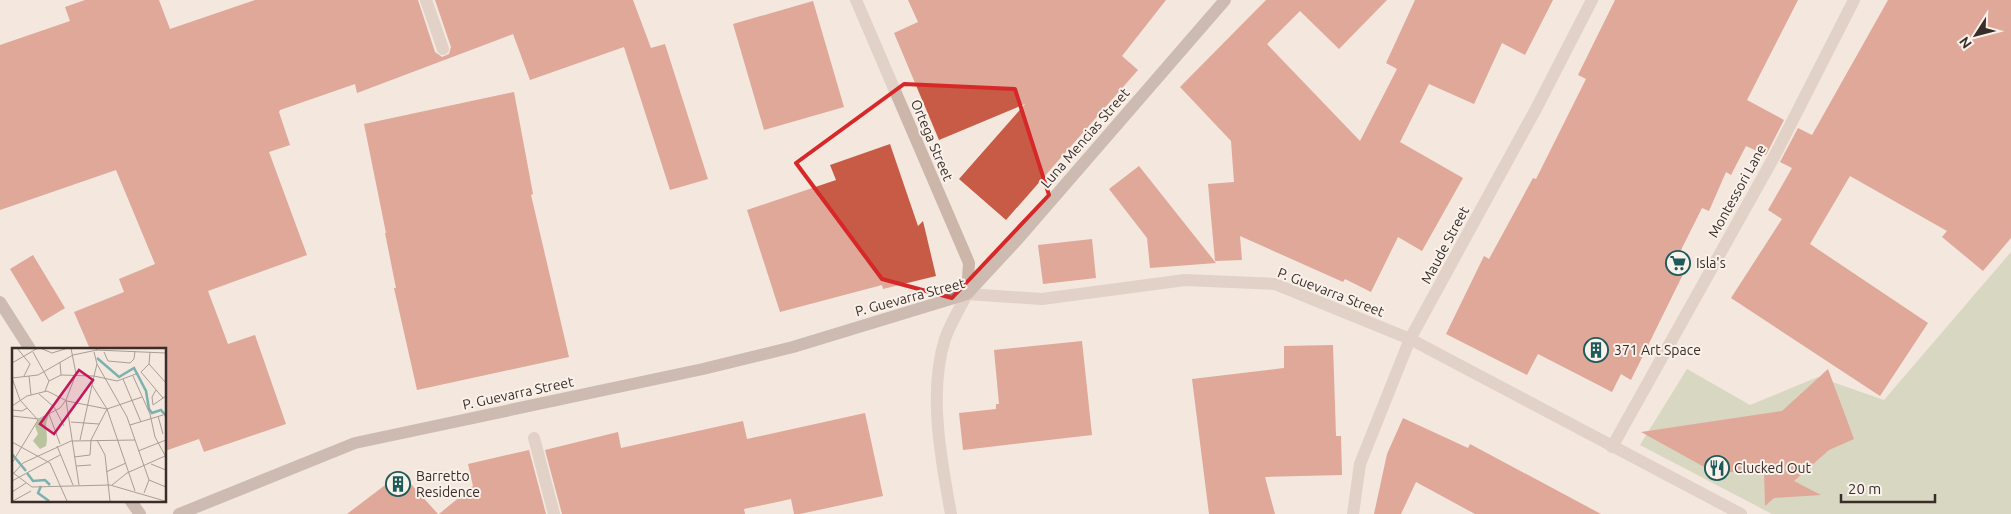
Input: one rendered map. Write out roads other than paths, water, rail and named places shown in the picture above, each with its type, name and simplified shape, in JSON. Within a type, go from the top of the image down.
[{"type":"main road","name":"Luna Mencias Street","points":[[967,294],[1225,0]]},
{"type":"main road","name":"P. Guevarra Street","points":[[179,514],[354,444],[704,369],[793,346],[967,294]]},
{"type":"main road","points":[[0,302],[29,348]]},
{"type":"main road","points":[[131,502],[140,514]]},
{"type":"street","points":[[426,0],[443,49]]},
{"type":"street","name":"Ortega Street","points":[[856,0],[969,263],[967,294]]},
{"type":"street","name":"Maude Street","points":[[1353,514],[1360,464],[1410,339],[1592,0]]},
{"type":"street","name":"Montessori Lane","points":[[1612,447],[1774,157],[1854,0]]},
{"type":"street","name":"P. Guevarra Street","points":[[967,294],[1042,299],[1185,280],[1275,284],[1410,339],[1741,514]]},
{"type":"street","points":[[951,514],[938,421],[938,378],[945,339],[967,294]]},
{"type":"street","points":[[534,438],[554,514]]},
{"type":"place","name":"Isla's","points":[[1678,263]]},
{"type":"place","name":"371 Art Space","points":[[1596,350]]},
{"type":"place","name":"Clucked Out","points":[[1717,468]]},
{"type":"place","name":"Barretto Residence","points":[[398,484]]}]
